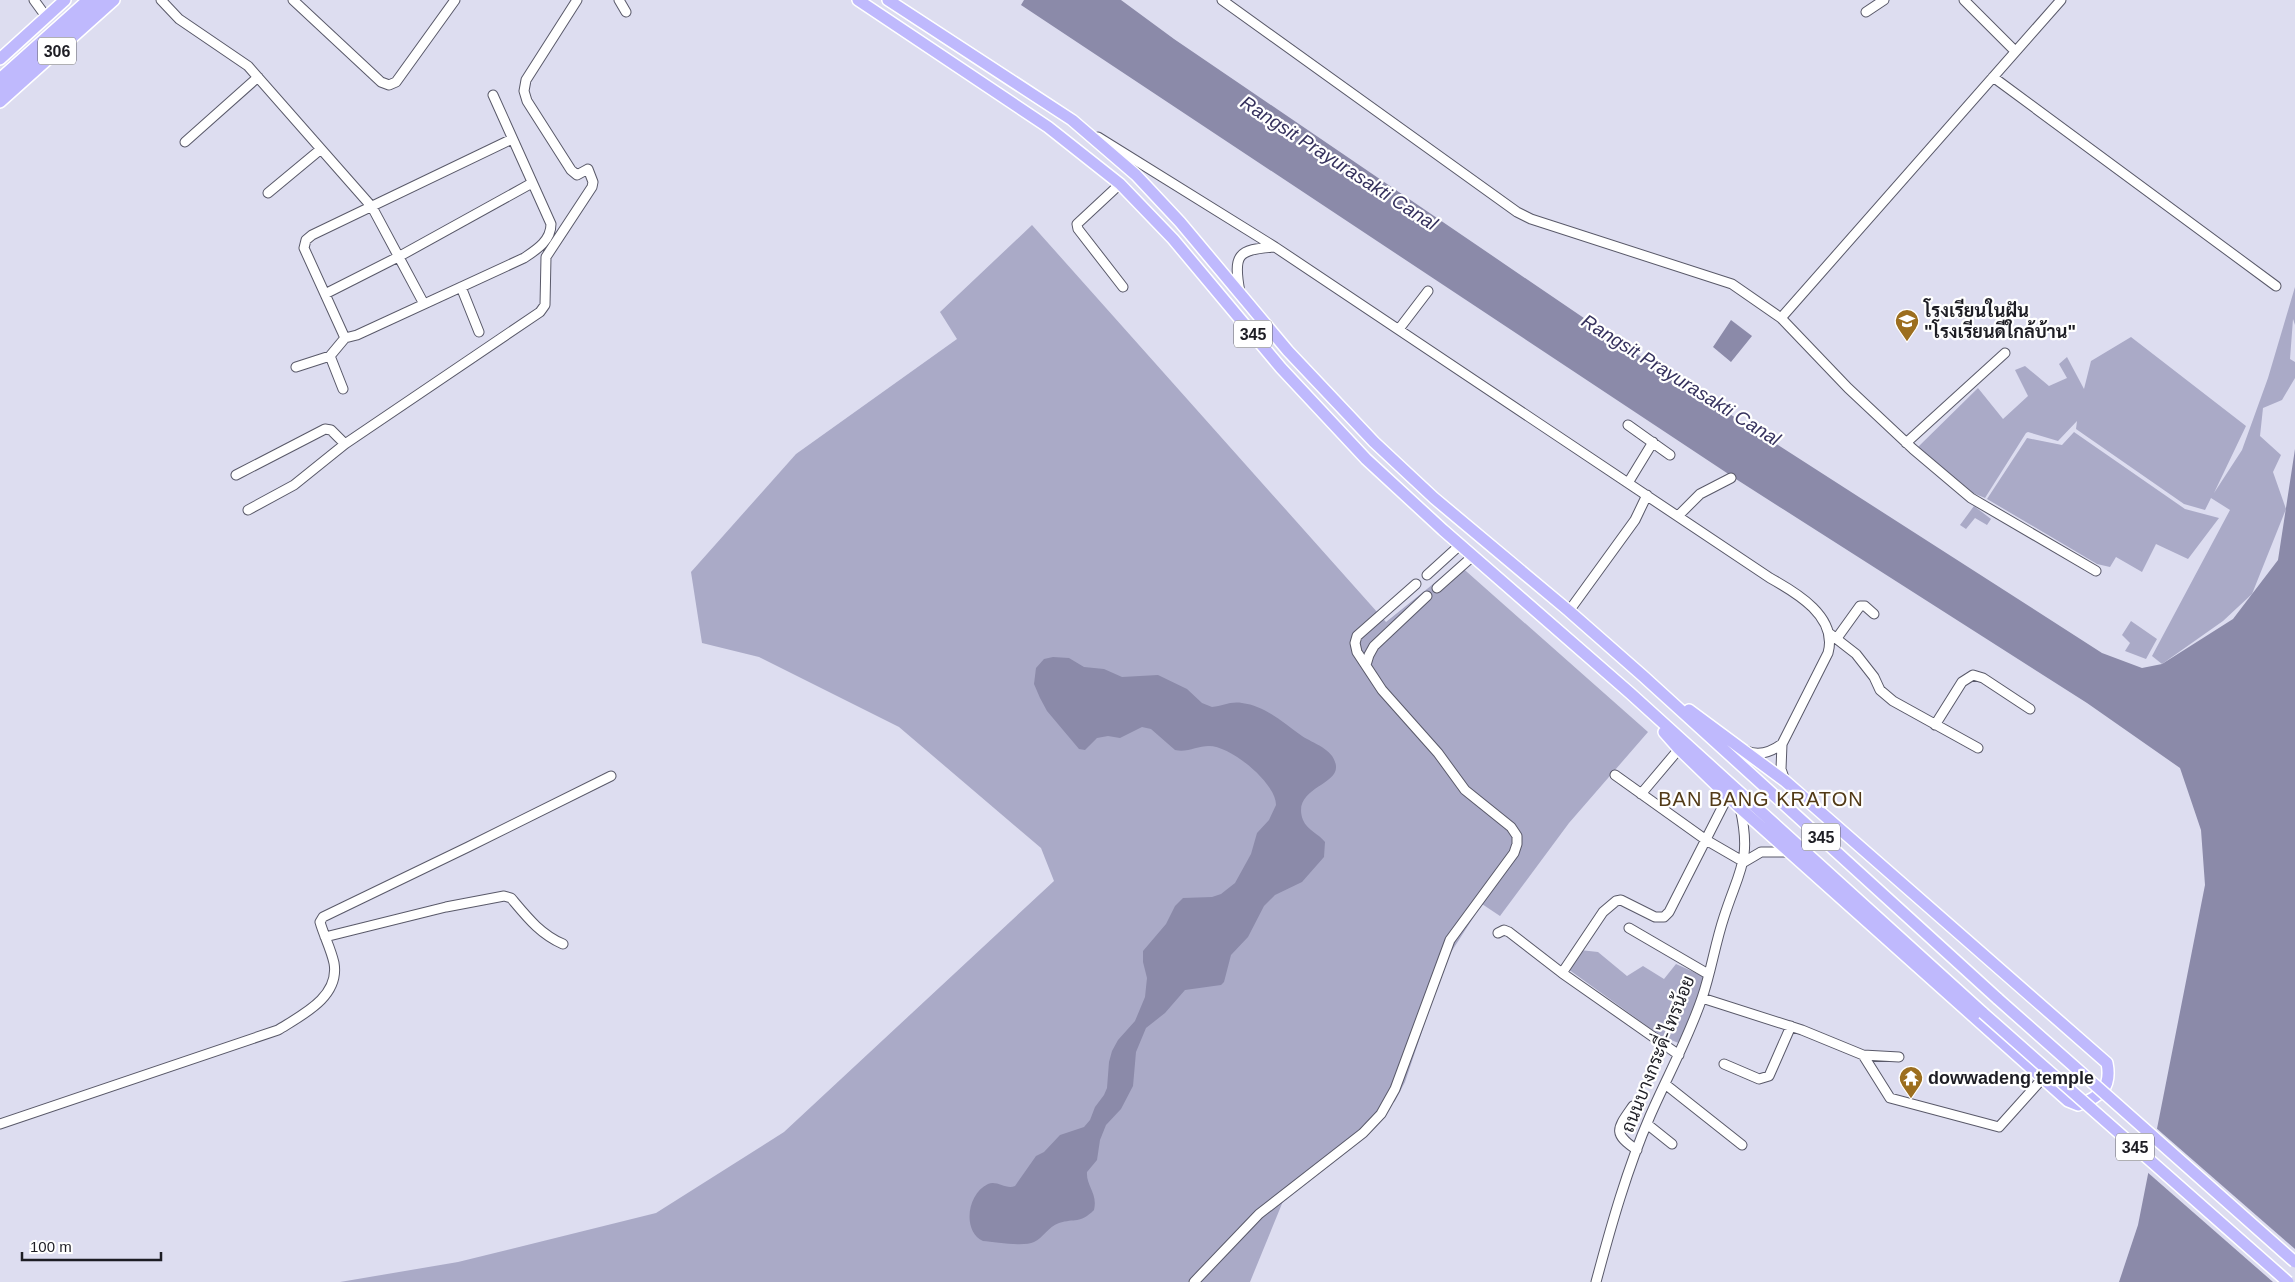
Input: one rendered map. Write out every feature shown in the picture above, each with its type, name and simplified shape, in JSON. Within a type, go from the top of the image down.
[{"type":"main road","name":"306","points":[[0,54],[53,0]]},
{"type":"main road","name":"306","points":[[0,58],[65,0]]},
{"type":"main road","name":"306","points":[[0,79],[88,0]]},
{"type":"main road","points":[[0,90],[101,0]]},
{"type":"main road","name":"306","points":[[0,102],[114,0]]},
{"type":"main road","name":"345","points":[[858,0],[1048,127],[1120,184],[1174,239],[1310,401],[1366,459],[1460,545],[1630,693],[1983,1013],[2288,1282]]},
{"type":"main road","name":"345","points":[[888,0],[1072,120],[1158,196],[1288,351],[1381,448],[1434,498],[1644,676],[1998,999],[2295,1262]]},
{"type":"main road","points":[[1630,693],[1679,749],[1740,808],[2042,1079],[2068,1101],[2078,1104],[2100,1094],[2106,1086],[2109,1072],[2107,1064],[1785,781],[1644,676]]},
{"type":"street","points":[[34,0],[42,11]]},
{"type":"street","points":[[161,0],[180,19],[248,66],[372,207],[400,256],[424,304]]},
{"type":"street","points":[[293,0],[381,82],[389,85],[396,82],[455,0]]},
{"type":"street","points":[[248,510],[294,485],[345,444],[540,312],[545,305],[546,257],[592,187],[593,182],[588,169],[577,175],[571,170],[526,101],[524,91],[526,80],[577,0]]},
{"type":"street","points":[[619,0],[626,12]]},
{"type":"street","points":[[1222,0],[1517,212],[1531,220],[1732,284],[1781,318],[1848,388],[1906,443],[1971,498],[2096,571]]},
{"type":"street","points":[[1866,12],[1884,0]]},
{"type":"street","points":[[1964,0],[2015,51]]},
{"type":"street","points":[[1781,318],[2061,0]]},
{"type":"street","points":[[185,142],[258,77]]},
{"type":"street","points":[[1993,77],[2276,286]]},
{"type":"street","points":[[296,367],[330,356],[345,338],[357,335],[524,258],[546,240],[551,231],[551,224],[493,94]]},
{"type":"street","points":[[1072,120],[1275,247],[1770,578],[1795,592],[1820,616],[1833,636],[1856,654],[1874,677],[1880,690],[1893,701],[1978,748]]},
{"type":"street","points":[[345,338],[304,248],[306,240],[312,235],[512,139]]},
{"type":"street","points":[[268,193],[321,149]]},
{"type":"street","points":[[324,294],[400,256],[532,183]]},
{"type":"street","points":[[1120,184],[1077,224],[1078,230],[1123,287]]},
{"type":"street","points":[[1240,293],[1236,270],[1238,260],[1247,251],[1275,247]]},
{"type":"street","points":[[461,287],[479,332]]},
{"type":"street","points":[[1399,329],[1428,291]]},
{"type":"street","points":[[1906,443],[2005,353]]},
{"type":"street","points":[[330,356],[343,389]]},
{"type":"street","points":[[1628,425],[1670,455]]},
{"type":"street","points":[[236,475],[325,429],[331,430],[345,444]]},
{"type":"street","points":[[1628,482],[1653,442]]},
{"type":"street","points":[[1678,516],[1700,494],[1731,478]]},
{"type":"street","points":[[1569,611],[1635,520],[1647,495]]},
{"type":"street","points":[[1427,575],[1460,545]]},
{"type":"street","points":[[1436,588],[1473,556]]},
{"type":"street","points":[[1194,1282],[1260,1214],[1363,1133],[1381,1114],[1395,1089],[1450,940],[1514,853],[1517,844],[1517,836],[1511,827],[1479,802],[1455,778],[1438,753],[1382,690],[1357,652],[1355,643],[1357,636],[1416,584]]},
{"type":"street","points":[[1366,665],[1369,654],[1374,646],[1427,596]]},
{"type":"street","points":[[1785,781],[1781,764],[1782,744],[1828,653],[1833,636],[1860,606],[1865,606],[1874,614]]},
{"type":"street","points":[[1935,725],[1962,682],[1973,676],[1983,678],[2030,709]]},
{"type":"street","points":[[1736,744],[1751,752],[1763,753],[1773,750],[1782,744]]},
{"type":"street","points":[[1641,794],[1679,749]]},
{"type":"street","points":[[1615,775],[1706,840],[1744,862],[1761,852],[1789,852]]},
{"type":"street","points":[[0,1124],[278,1030],[317,1003],[331,990],[334,964],[320,922],[322,917],[468,848],[611,776]]},
{"type":"street","points":[[1562,972],[1603,912],[1616,901],[1621,900],[1655,917],[1664,917],[1669,912],[1728,796]]},
{"type":"street","name":"ถนนบางกระดี่-ไทรน้อย","points":[[1596,1282],[1637,1150],[1702,998],[1723,918],[1744,862],[1745,832],[1740,808]]},
{"type":"street","points":[[325,938],[429,911],[504,896],[511,898],[539,930],[549,938],[563,944]]},
{"type":"street","points":[[1629,928],[1708,974]]},
{"type":"street","points":[[1498,933],[1504,930],[1509,932],[1679,1055]]},
{"type":"street","points":[[1702,998],[1790,1026],[1863,1055],[1899,1056]]},
{"type":"street","points":[[1724,1064],[1759,1079],[1769,1076],[1790,1026]]},
{"type":"street","points":[[1863,1055],[1890,1098],[1999,1127],[2042,1079]]},
{"type":"street","points":[[1665,1084],[1742,1145]]},
{"type":"street","points":[[1633,1106],[1619,1130],[1622,1140],[1637,1150]]},
{"type":"street","points":[[1647,1124],[1672,1144]]},
{"type":"shaded area","points":[[1032,225],[1386,622],[1458,564],[1648,732],[1569,823],[1500,916],[1482,904],[1446,960],[1405,1082],[1395,1101],[1337,1154],[1288,1189],[1250,1282],[340,1282],[458,1262],[656,1213],[784,1132],[1054,881],[1041,848],[899,727],[759,657],[702,643],[691,572],[796,454],[957,339],[940,312]]},
{"type":"shaded area","points":[[2295,287],[2295,325],[2293,319],[2290,359],[2295,362],[2295,378],[2282,400],[2263,408],[2260,436],[2281,455],[2273,472],[2286,509],[2252,594],[2223,621],[2162,664],[2152,656],[2230,510],[2211,498],[2205,510],[2184,504],[2076,429],[2077,421],[2058,441],[2026,433],[1985,498],[1973,493],[1918,447],[1978,388],[2003,419],[2028,396],[2015,370],[2025,366],[2049,386],[2067,378],[2059,364],[2067,357],[2084,389],[2091,361],[2131,337],[2246,426],[2214,493],[2242,450],[2268,378]]},
{"type":"shaded area","points":[[2074,432],[2185,509],[2219,518],[2188,559],[2156,544],[2142,572],[2116,557],[2110,567],[2097,564],[1987,499],[2027,438],[2062,445]]},
{"type":"shaded area","points":[[1974,506],[1991,519],[1987,525],[1975,518],[1966,529],[1960,525]]},
{"type":"shaded area","points":[[2131,621],[2157,639],[2146,659],[2125,651],[2130,643],[2122,635]]},
{"type":"shaded area","points":[[1580,950],[1598,952],[1627,976],[1643,966],[1664,979],[1676,964],[1705,977],[1701,1000],[1681,1044],[1661,1036],[1568,969]]},
{"type":"water","name":"Rangsit Prayurasakti Canal","points":[[1024,0],[1121,0],[1174,39],[1647,361],[2102,653],[2142,668],[2162,664],[2233,619],[2278,560],[2295,449],[2295,1282],[2119,1282],[2138,1225],[2205,885],[2201,830],[2180,768],[2087,703],[1739,481],[1021,5]]},
{"type":"water","points":[[1731,320],[1752,336],[1731,362],[1713,347]]},
{"type":"water","points":[[1053,657],[1069,658],[1084,667],[1104,669],[1122,677],[1158,675],[1187,689],[1202,703],[1212,707],[1238,703],[1251,705],[1267,711],[1302,736],[1328,751],[1332,755],[1336,766],[1335,773],[1309,794],[1303,801],[1301,809],[1305,823],[1325,842],[1324,857],[1302,882],[1275,895],[1264,906],[1248,937],[1231,955],[1224,982],[1221,985],[1185,990],[1165,1013],[1146,1028],[1136,1052],[1133,1086],[1121,1109],[1106,1125],[1100,1140],[1097,1160],[1087,1172],[1095,1204],[1094,1210],[1081,1219],[1055,1225],[1034,1242],[1009,1244],[983,1241],[976,1236],[970,1221],[970,1212],[975,1196],[981,1189],[991,1183],[1008,1187],[1015,1186],[1036,1156],[1044,1152],[1060,1135],[1084,1127],[1090,1120],[1095,1107],[1107,1088],[1112,1051],[1118,1040],[1135,1021],[1145,997],[1147,978],[1143,962],[1143,951],[1166,924],[1175,906],[1183,898],[1212,897],[1221,894],[1235,883],[1251,854],[1257,833],[1269,820],[1276,805],[1269,786],[1251,767],[1229,752],[1218,748],[1209,746],[1184,751],[1175,750],[1151,729],[1142,727],[1120,738],[1108,736],[1097,738],[1085,750],[1079,749],[1047,711],[1034,684],[1036,668],[1044,659]]},
{"type":"pier","points":[[2155,1127],[2295,1249],[2295,1282],[2273,1282],[2146,1171]]},
{"type":"place","name":"โรงเรียนในฝัน \"โรงเรียนดีใกล้บ้าน\"","points":[[1907,342]]},
{"type":"place","name":"dowwadeng temple","points":[[1911,1099]]},
{"type":"district","name":"BAN BANG KRATON","points":[[1761,799]]}]
